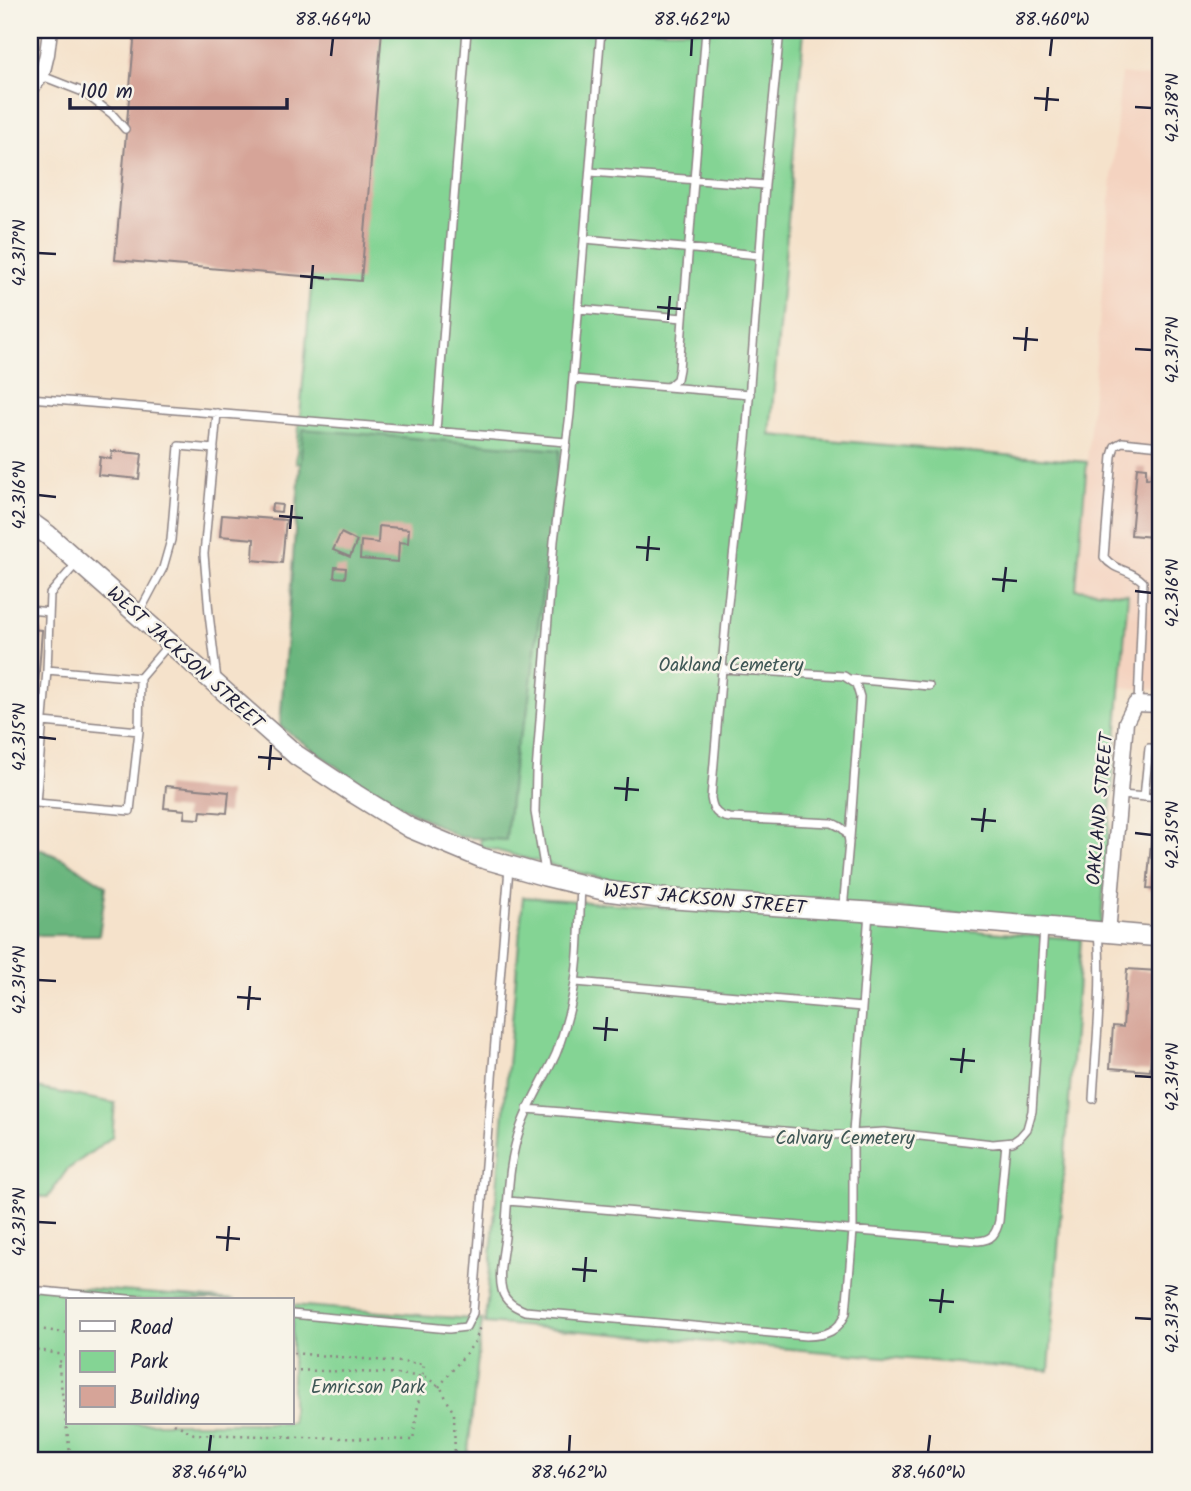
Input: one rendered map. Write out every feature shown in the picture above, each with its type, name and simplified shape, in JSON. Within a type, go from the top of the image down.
[{"type":"street","points":[[30,90],[41,75],[50,30]]},
{"type":"street","name":"WEST JACKSON STREET","points":[[30,522],[296,755],[410,828],[482,858],[607,891],[659,898],[869,912],[1161,937]]},
{"type":"street","name":"OAKLAND STREET","points":[[1103,933],[1126,722],[1135,704],[1150,704]]},
{"type":"lane","points":[[436,431],[467,30]]},
{"type":"lane","points":[[545,876],[535,811],[535,793],[553,555],[579,309],[601,30]]},
{"type":"lane","points":[[668,387],[678,376],[706,30]]},
{"type":"lane","points":[[780,30],[759,255],[750,394],[711,798],[716,813],[722,817],[832,823],[845,830],[849,842]]},
{"type":"lane","points":[[41,75],[83,92],[112,114],[125,130]]},
{"type":"lane","points":[[590,172],[765,185]]},
{"type":"lane","points":[[585,239],[759,255]]},
{"type":"lane","points":[[579,309],[683,318]]},
{"type":"lane","points":[[572,379],[750,394]]},
{"type":"lane","points":[[30,398],[566,442]]},
{"type":"lane","points":[[217,413],[204,554],[218,686]]},
{"type":"lane","points":[[1150,704],[1143,582],[1139,576],[1110,565],[1104,557],[1115,446],[1122,442],[1161,446]]},
{"type":"lane","points":[[138,615],[163,568],[171,540],[179,446],[214,449]]},
{"type":"lane","points":[[78,562],[50,594],[36,803],[130,811],[139,731],[140,678],[170,643]]},
{"type":"lane","points":[[30,610],[49,612]]},
{"type":"lane","points":[[722,669],[844,676],[856,684],[860,697],[843,910]]},
{"type":"lane","points":[[47,670],[140,678]]},
{"type":"lane","points":[[850,679],[929,686]]},
{"type":"lane","points":[[43,722],[139,731]]},
{"type":"lane","points":[[1144,797],[1149,748],[1161,749]]},
{"type":"lane","points":[[1120,795],[1161,798]]},
{"type":"lane","points":[[294,1314],[449,1329],[466,1326],[473,1313],[509,866]]},
{"type":"lane","points":[[582,885],[576,982],[568,1018],[556,1053],[527,1109],[514,1150],[501,1289],[515,1308],[525,1311],[806,1336],[826,1334],[836,1329],[846,1313],[853,1231],[853,1133],[869,912]]},
{"type":"lane","points":[[527,1109],[831,1135],[884,1132],[971,1143],[1006,1143],[1020,1137],[1027,1129],[1032,1111],[1044,928]]},
{"type":"lane","points":[[1093,1099],[1103,933]]},
{"type":"lane","points":[[576,982],[862,1007]]},
{"type":"lane","points":[[508,1201],[986,1241],[996,1231],[999,1221],[1006,1143]]},
{"type":"lane","points":[[30,1290],[117,1298]]},
{"type":"path","points":[[30,1328],[66,1332]]},
{"type":"path","points":[[30,1348],[66,1356]]},
{"type":"path","points":[[176,1424],[194,1434],[413,1440],[424,1364],[294,1353]]},
{"type":"path","points":[[66,1363],[58,1361],[66,1423]]},
{"type":"path","points":[[294,1370],[426,1377],[441,1388],[454,1414],[455,1461]]},
{"type":"path","points":[[66,1424],[71,1461]]},
{"type":"shaded area","points":[[1121,74],[1161,78],[1161,690],[1120,687],[1128,594],[1076,589]]},
{"type":"green space","name":"Oakland Cemetery","points":[[333,30],[804,30],[770,435],[1087,462],[1076,589],[1128,594],[1101,924],[660,891],[480,846],[511,482],[296,463]]},
{"type":"green space","points":[[303,429],[560,450],[527,715],[515,750],[506,840],[459,837],[366,788],[280,726]]},
{"type":"green space","points":[[30,845],[65,860],[106,886],[99,935],[30,935]]},
{"type":"green space","name":"Calvary Cemetery","points":[[523,897],[1081,939],[1049,1371],[485,1323]]},
{"type":"green space","points":[[30,1087],[115,1103],[112,1137],[67,1170],[48,1197],[30,1196]]},
{"type":"green space","name":"Emricson Park","points":[[30,1284],[209,1298],[66,1298],[66,1424],[294,1424],[294,1305],[482,1320],[467,1461],[30,1461]]},
{"type":"building","points":[[135,30],[382,30],[361,281],[115,260]]},
{"type":"building","points":[[112,451],[142,454],[139,479],[98,475],[100,457],[111,459]]},
{"type":"building","points":[[1137,467],[1146,468],[1146,478],[1161,479],[1161,554],[1152,553],[1153,537],[1131,535]]},
{"type":"building","points":[[272,504],[282,505],[281,512],[271,511]]},
{"type":"building","points":[[222,515],[286,520],[282,563],[253,560],[254,539],[220,536]]},
{"type":"building","points":[[379,526],[409,529],[408,543],[399,542],[398,562],[360,559],[361,541],[378,543]]},
{"type":"building","points":[[341,533],[357,541],[350,557],[333,550]]},
{"type":"building","points":[[335,567],[346,568],[345,578],[334,577]]},
{"type":"building","points":[[30,629],[42,630],[38,685],[30,684]]},
{"type":"building","points":[[166,786],[229,792],[227,813],[201,811],[200,819],[184,818],[185,810],[164,808]]},
{"type":"building","points":[[1154,808],[1161,809],[1161,890],[1147,889]]},
{"type":"building","points":[[1127,969],[1157,971],[1150,1071],[1110,1068],[1113,1026],[1123,1027]]}]
